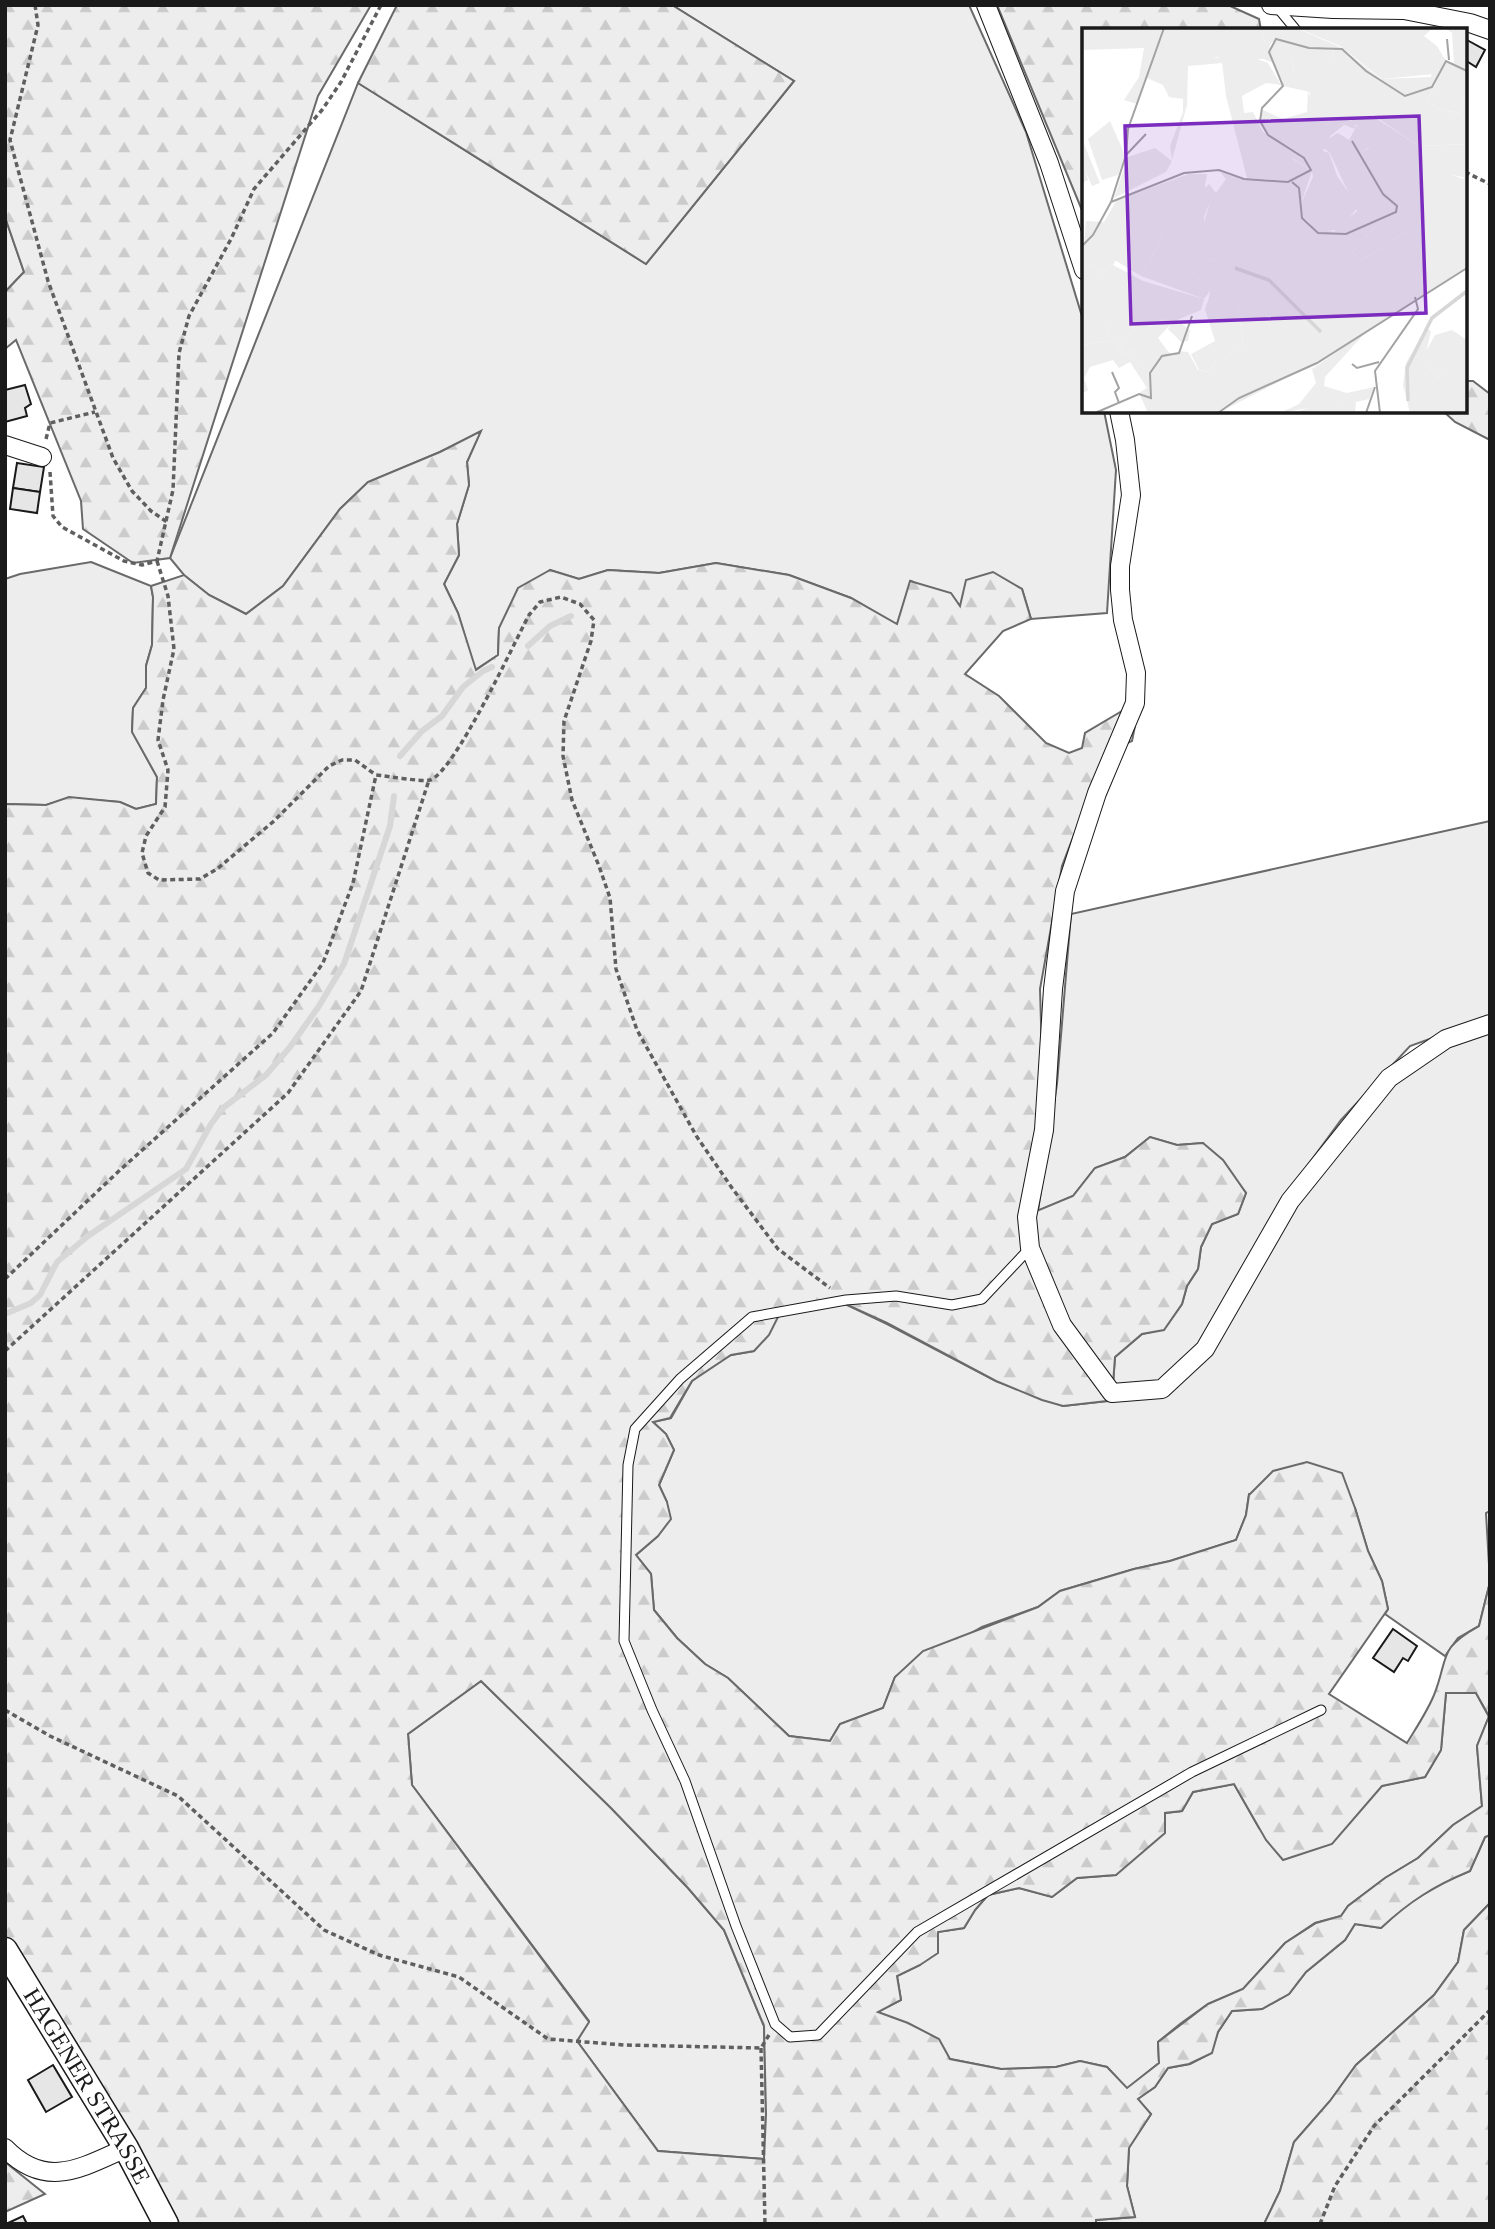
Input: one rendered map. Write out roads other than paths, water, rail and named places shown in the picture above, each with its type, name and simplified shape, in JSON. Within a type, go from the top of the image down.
[{"type":"main road","name":"HAGENER STRASSE","points":[[5,1950],[126,2148],[166,2224]]},
{"type":"street","points":[[986,5],[1049,163],[1082,264]]},
{"type":"street","points":[[1274,6],[1404,10],[1470,23],[1490,30]]},
{"type":"street","points":[[1119,413],[1131,495],[1120,566],[1120,590],[1123,620],[1136,674],[1135,703],[1097,793],[1065,891],[1053,989],[1044,1130],[1027,1217],[1030,1248],[1062,1325],[1112,1393],[1162,1389],[1205,1349],[1290,1201],[1389,1078],[1446,1039],[1490,1024]]},
{"type":"street","points":[[5,445],[42,457]]},
{"type":"street","points":[[5,2148],[35,2170],[60,2173],[77,2170],[126,2148]]},
{"type":"lane","points":[[1274,6],[1294,28]]},
{"type":"lane","points":[[1030,1248],[982,1299],[951,1305],[895,1296],[846,1300],[752,1317],[680,1379],[635,1429],[628,1465],[624,1641],[685,1781],[736,1926],[775,2024],[790,2037],[818,2035],[917,1932],[1192,1772],[1321,1710]]},
{"type":"waterway","points":[[528,646],[550,626],[571,616]]},
{"type":"waterway","points":[[400,756],[422,731],[442,716],[463,687],[492,667]]},
{"type":"waterway","points":[[5,1314],[31,1303],[40,1295],[57,1262],[88,1236],[186,1169],[223,1108],[266,1075],[290,1047],[344,964],[390,826],[394,796]]}]
